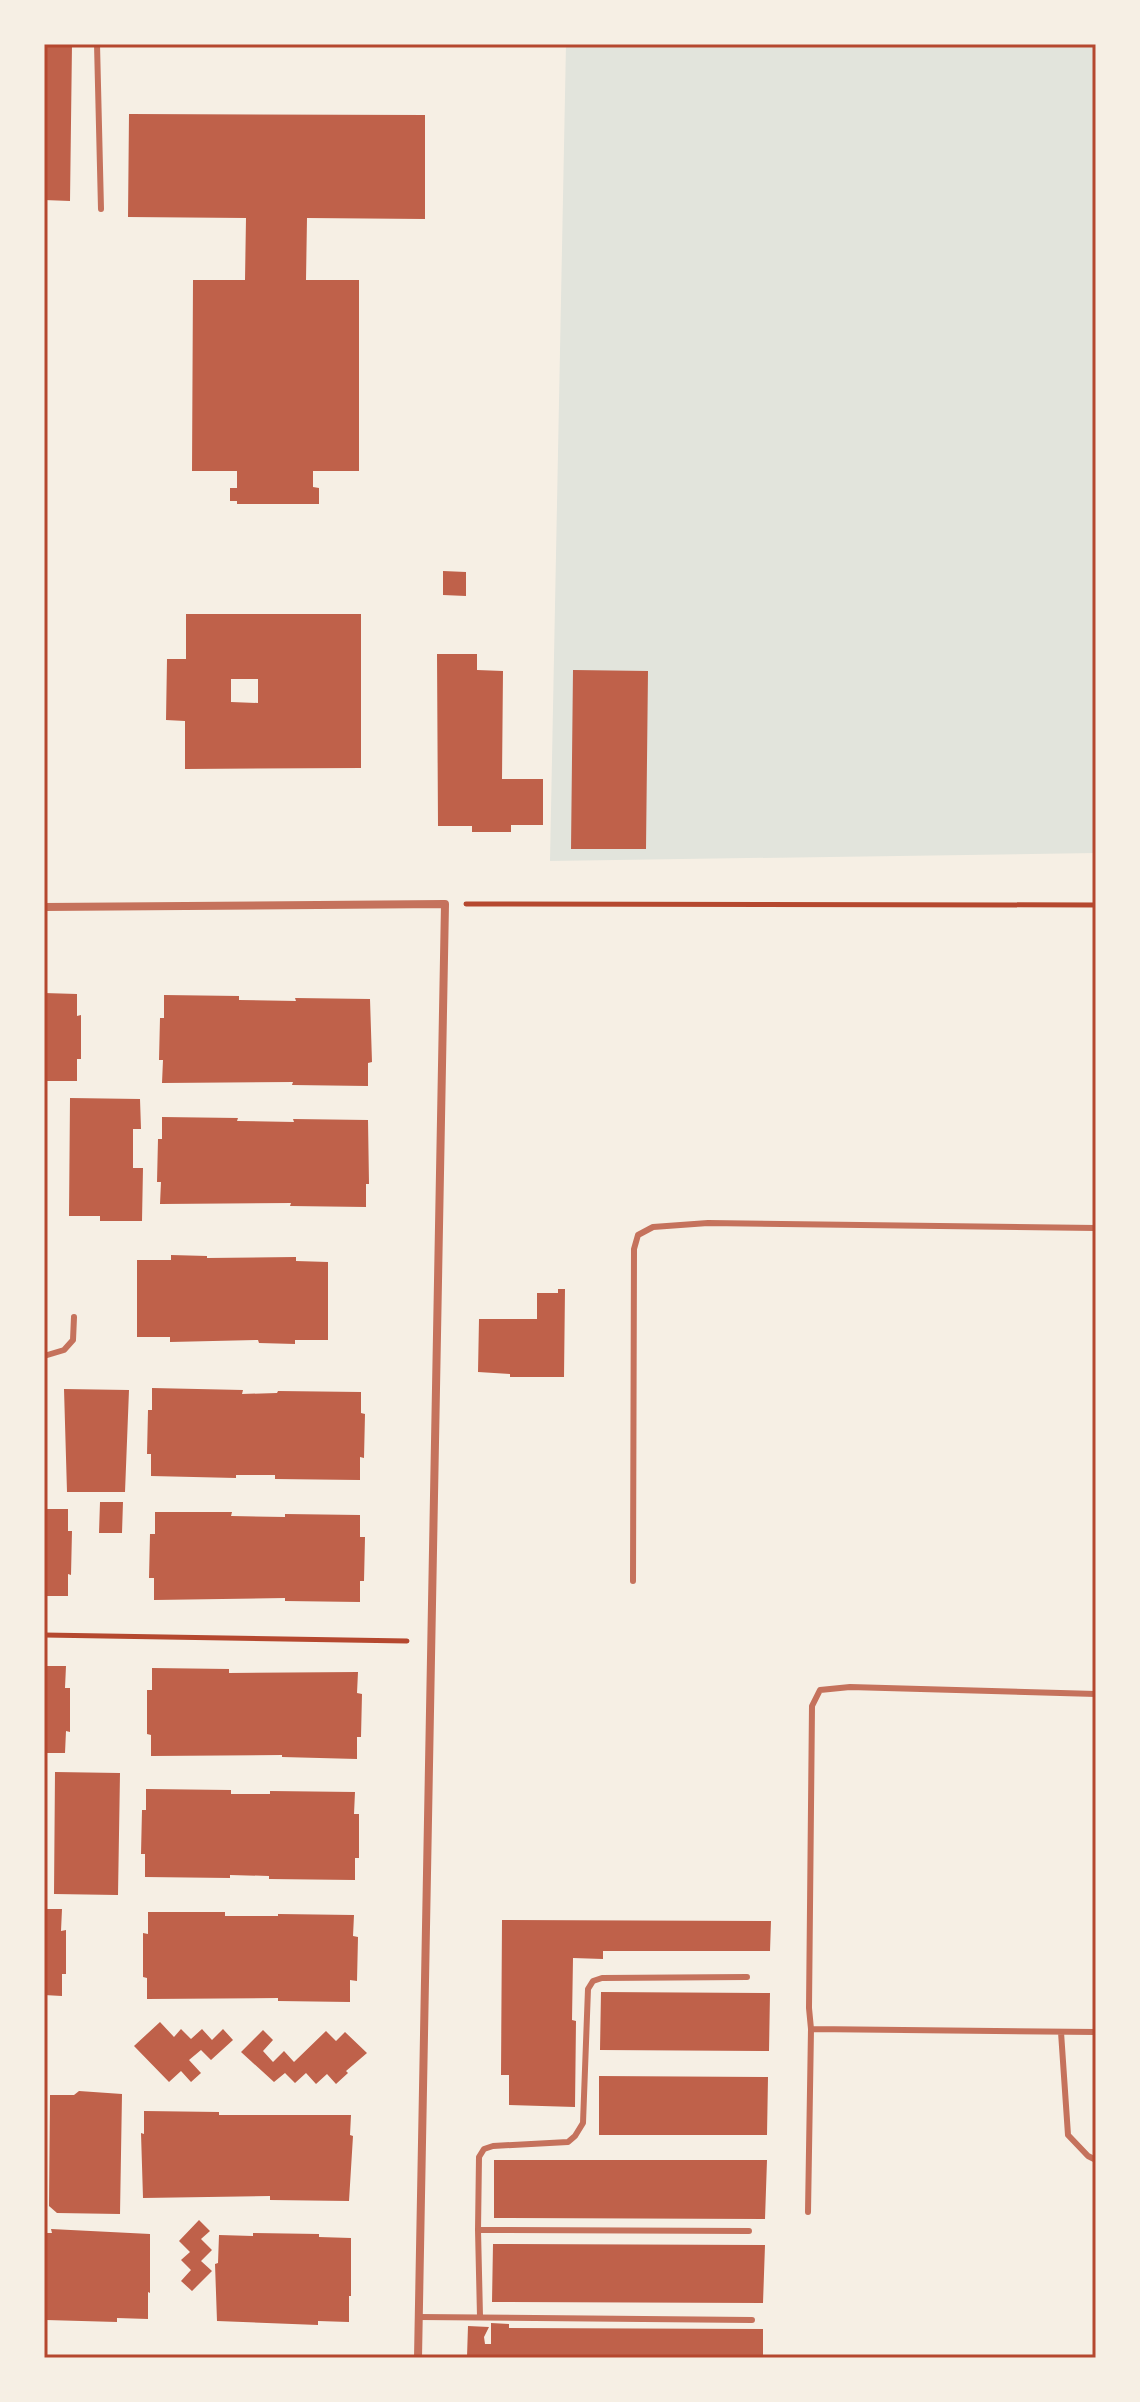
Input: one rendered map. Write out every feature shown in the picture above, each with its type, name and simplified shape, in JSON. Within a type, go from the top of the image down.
[{"type":"street","points":[[44,907],[445,904],[418,2358]]},
{"type":"lane","points":[[97,44],[101,209]]},
{"type":"lane","points":[[633,1581],[634,1249],[638,1235],[653,1227],[708,1223],[1096,1228]]},
{"type":"lane","points":[[44,1356],[64,1350],[73,1340],[74,1317]]},
{"type":"lane","points":[[808,2212],[812,1706],[820,1690],[850,1687],[1096,1694]]},
{"type":"lane","points":[[480,2316],[479,2157],[484,2149],[493,2146],[568,2142],[575,2136],[583,2123],[588,1989],[593,1981],[602,1978],[747,1977]]},
{"type":"lane","points":[[811,2029],[1096,2032]]},
{"type":"lane","points":[[1061,2032],[1068,2135],[1096,2160]]},
{"type":"lane","points":[[478,2230],[749,2231]]},
{"type":"lane","points":[[419,2317],[752,2320]]},
{"type":"path","points":[[445,904],[1096,905]]},
{"type":"path","points":[[44,1635],[432,1642]]},
{"type":"shaded area","points":[[566,44],[1096,44],[1096,853],[550,861]]},
{"type":"building","points":[[44,44],[72,44],[70,201],[44,200]]},
{"type":"building","points":[[129,114],[425,115],[425,219],[307,218],[306,280],[359,280],[359,471],[313,471],[313,487],[319,488],[319,504],[237,504],[237,501],[230,501],[230,488],[237,488],[237,471],[192,471],[193,280],[245,280],[246,218],[128,217]]},
{"type":"building","points":[[443,571],[466,572],[466,596],[443,595]]},
{"type":"building","points":[[186,614],[361,614],[361,768],[185,769],[185,721],[166,720],[167,659],[186,659]],"holes":[[[231,679],[258,679],[258,703],[231,702]]]},
{"type":"building","points":[[437,654],[477,654],[477,670],[503,671],[502,779],[543,779],[543,825],[511,825],[511,832],[472,832],[472,826],[438,826]]},
{"type":"building","points":[[573,670],[648,671],[646,849],[571,849]]},
{"type":"building","points":[[44,993],[77,994],[77,1016],[81,1015],[81,1059],[77,1059],[77,1081],[44,1081]]},
{"type":"building","points":[[164,995],[239,996],[239,1000],[370,999],[372,1062],[368,1063],[368,1086],[292,1085],[293,1082],[162,1083],[163,1060],[159,1060]]},
{"type":"building","points":[[70,1098],[140,1099],[141,1129],[133,1129],[133,1168],[143,1168],[142,1221],[100,1221],[100,1216],[69,1216]]},
{"type":"building","points":[[162,1117],[294,1122],[293,1119],[368,1120],[369,1184],[366,1184],[366,1207],[290,1206],[291,1203],[160,1204],[161,1182],[157,1182]]},
{"type":"building","points":[[171,1255],[207,1258],[296,1257],[296,1261],[328,1262],[328,1340],[295,1340],[295,1344],[259,1343],[258,1340],[170,1342],[170,1337],[137,1337],[137,1260],[171,1260]]},
{"type":"building","points":[[558,1289],[565,1289],[564,1377],[510,1377],[510,1374],[478,1372],[479,1319],[537,1319],[537,1293],[558,1293]]},
{"type":"building","points":[[152,1388],[243,1390],[242,1394],[361,1392],[361,1413],[365,1414],[360,1480],[275,1479],[275,1475],[236,1475],[236,1478],[151,1476],[151,1454],[147,1454]]},
{"type":"building","points":[[64,1389],[129,1390],[125,1492],[67,1492]]},
{"type":"building","points":[[100,1502],[123,1502],[122,1533],[99,1533]]},
{"type":"building","points":[[44,1509],[68,1509],[68,1531],[72,1531],[68,1596],[44,1596]]},
{"type":"building","points":[[155,1512],[232,1512],[231,1516],[285,1517],[285,1514],[360,1515],[360,1537],[365,1537],[360,1602],[285,1601],[285,1598],[154,1600],[154,1578],[149,1578],[150,1534],[155,1534]]},
{"type":"building","points":[[44,1666],[66,1666],[65,1688],[70,1688],[70,1732],[66,1731],[65,1753],[44,1753]]},
{"type":"building","points":[[152,1668],[229,1669],[229,1673],[358,1672],[357,1693],[362,1694],[357,1759],[282,1755],[151,1756],[151,1735],[147,1734],[147,1690],[152,1690]]},
{"type":"building","points":[[55,1772],[120,1773],[118,1895],[54,1894]]},
{"type":"building","points":[[146,1789],[231,1790],[231,1794],[355,1792],[354,1814],[359,1814],[359,1858],[355,1858],[355,1880],[269,1879],[269,1876],[230,1875],[230,1878],[145,1877],[145,1854],[141,1854]]},
{"type":"building","points":[[44,1909],[62,1909],[61,1931],[66,1930],[66,1974],[62,1974],[62,1996],[44,1995]]},
{"type":"building","points":[[148,1912],[225,1912],[225,1916],[354,1915],[353,1936],[358,1937],[357,1981],[350,1980],[350,2002],[278,2001],[278,1998],[147,1999],[147,1978],[143,1977],[143,1933],[148,1934]]},
{"type":"building","points":[[502,1920],[771,1921],[770,1951],[603,1951],[603,1959],[573,1958],[575,2107],[509,2105],[509,2075],[501,2075]]},
{"type":"building","points":[[601,1992],[770,1993],[769,2051],[600,2050]]},
{"type":"building","points":[[160,2022],[174,2037],[181,2029],[191,2039],[202,2029],[212,2040],[223,2029],[233,2040],[211,2060],[201,2050],[189,2060],[201,2073],[191,2082],[181,2071],[169,2082],[134,2046]]},
{"type":"building","points":[[263,2030],[273,2040],[263,2051],[273,2062],[284,2051],[294,2062],[326,2031],[336,2041],[345,2032],[367,2053],[336,2084],[327,2074],[316,2084],[306,2073],[295,2083],[285,2073],[274,2082],[241,2052]]},
{"type":"building","points":[[599,2076],[768,2077],[767,2135],[599,2135]]},
{"type":"building","points":[[79,2091],[122,2094],[120,2214],[57,2213],[49,2206],[50,2095],[74,2095]]},
{"type":"building","points":[[144,2111],[219,2112],[219,2115],[351,2115],[350,2135],[353,2136],[349,2201],[270,2200],[270,2196],[143,2198],[141,2133],[144,2134]]},
{"type":"building","points":[[494,2160],[767,2160],[765,2219],[494,2218]]},
{"type":"building","points":[[199,2220],[210,2231],[201,2239],[212,2250],[201,2261],[212,2271],[192,2291],[181,2281],[191,2270],[181,2260],[190,2252],[179,2241]]},
{"type":"building","points":[[51,2229],[150,2234],[148,2319],[117,2318],[117,2322],[46,2320],[44,2233],[52,2233]]},
{"type":"building","points":[[253,2233],[351,2238],[349,2322],[318,2321],[318,2325],[217,2321],[215,2264],[218,2263],[219,2235],[253,2236]]},
{"type":"building","points":[[493,2244],[765,2245],[763,2303],[492,2302]]},
{"type":"building","points":[[491,2323],[509,2324],[509,2328],[763,2329],[763,2358],[467,2357],[468,2326],[489,2327],[484,2337],[485,2344],[491,2344]]}]
